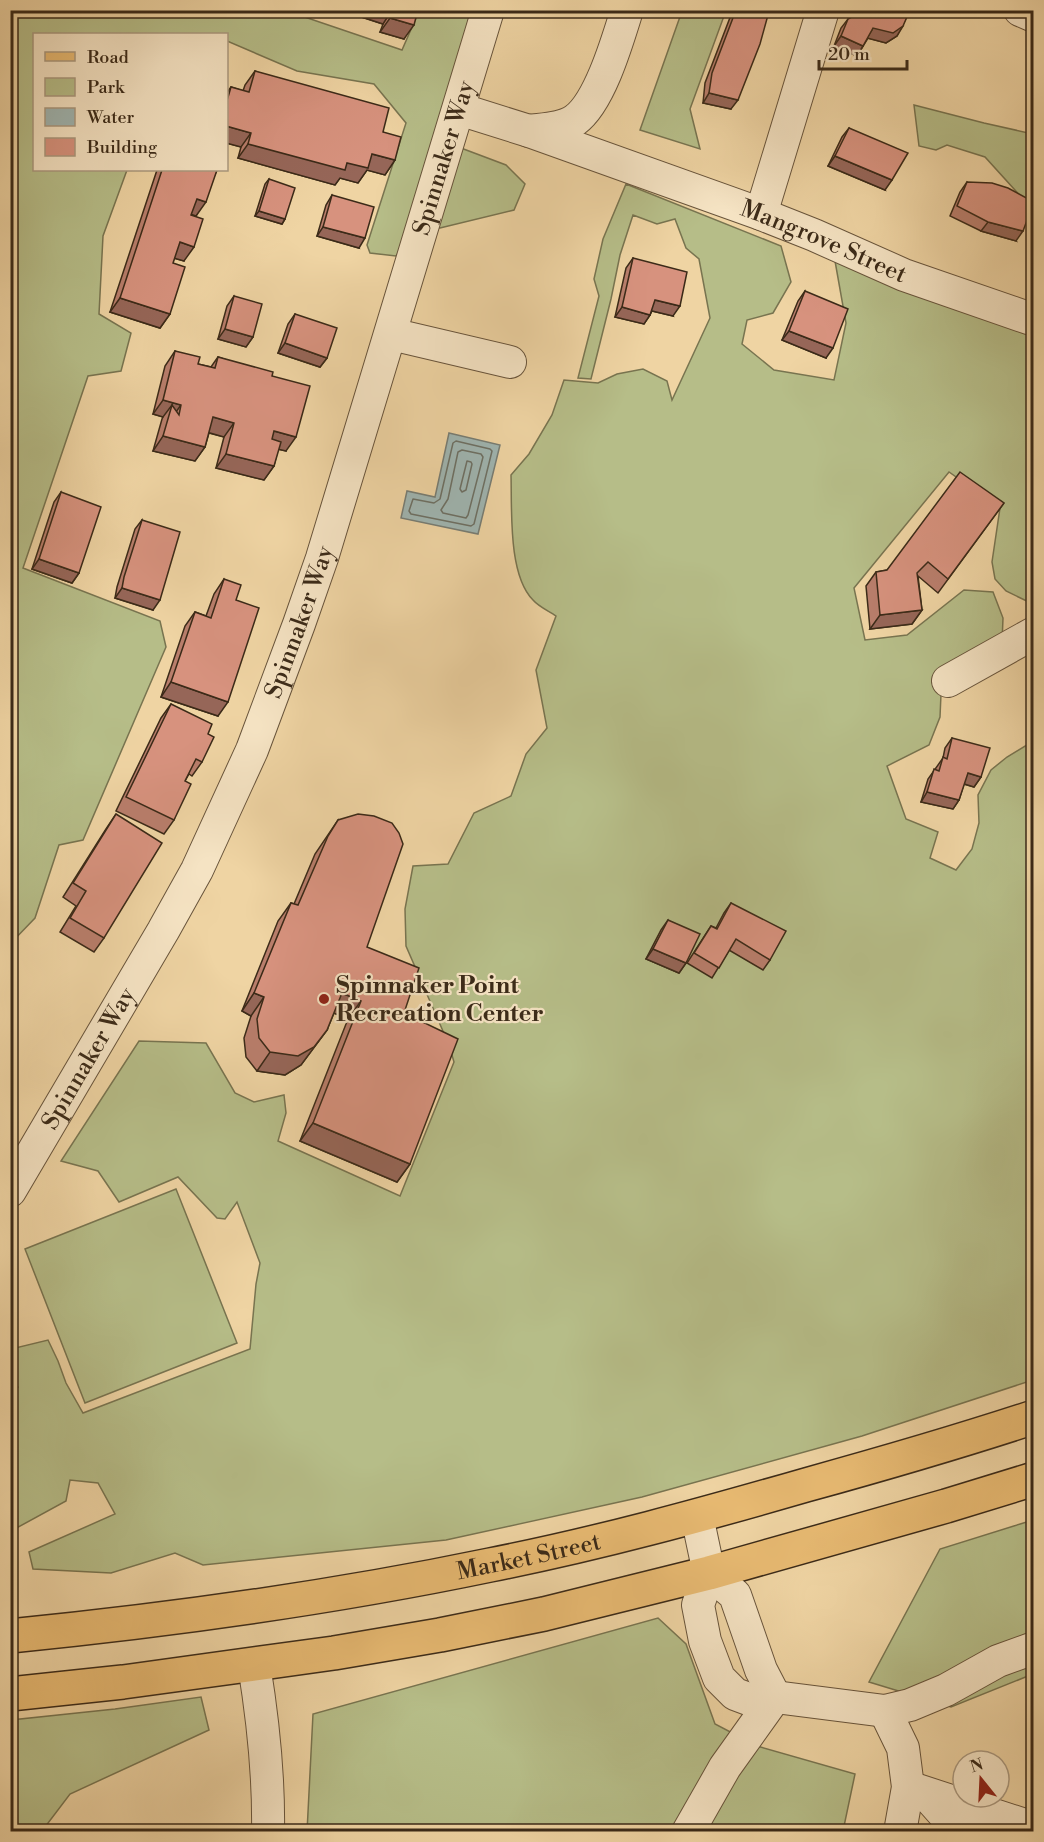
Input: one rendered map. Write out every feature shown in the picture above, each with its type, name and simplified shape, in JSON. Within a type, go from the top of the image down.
[{"type":"main road","name":"Market Street","points":[[10,1635],[289,1602],[492,1565],[697,1516],[1034,1418]]},
{"type":"main road","points":[[10,1694],[123,1683],[254,1665],[440,1635],[544,1614],[709,1573],[1034,1479]]},
{"type":"street","name":"Spinnaker Way","points":[[10,1191],[197,870],[252,750],[307,602],[391,334],[488,10]]},
{"type":"street","points":[[529,131],[558,127],[575,120],[590,103],[613,53],[627,10]]},
{"type":"street","points":[[1020,10],[1034,16]]},
{"type":"street","points":[[761,214],[823,27]]},
{"type":"street","name":"Mangrove Street","points":[[459,109],[529,131],[761,214],[904,275],[1034,320]]},
{"type":"street","points":[[391,334],[510,362]]},
{"type":"street","points":[[948,681],[1034,633]]},
{"type":"street","points":[[697,1516],[709,1573],[698,1605],[705,1641],[719,1678],[735,1694],[752,1700],[775,1697],[885,1711],[910,1705],[946,1690],[998,1661],[1034,1648]]},
{"type":"street","points":[[709,1573],[735,1595],[761,1670],[775,1697]]},
{"type":"street","points":[[254,1665],[269,1786],[268,1832]]},
{"type":"street","points":[[688,1832],[725,1767],[775,1697]]},
{"type":"street","points":[[885,1711],[903,1748],[916,1790],[960,1832]]},
{"type":"street","points":[[916,1790],[1034,1828]]},
{"type":"street","points":[[900,1832],[916,1790]]},
{"type":"green space","points":[[11,11],[287,11],[402,50],[419,11],[478,11],[445,142],[506,165],[525,184],[514,210],[440,228],[418,227],[396,256],[370,253],[367,245],[406,123],[374,84],[297,71],[228,41],[228,33],[33,33],[33,171],[127,171],[103,236],[99,314],[131,333],[121,371],[88,376],[23,568],[160,621],[166,647],[83,840],[59,845],[35,918],[11,943]]},
{"type":"green space","points":[[682,11],[723,11],[724,16],[690,109],[700,149],[640,130]]},
{"type":"green space","points":[[914,105],[1033,134],[1033,210],[985,157],[947,145],[936,150],[919,146]]},
{"type":"green space","points":[[626,184],[781,246],[791,282],[773,313],[747,320],[742,344],[774,370],[834,380],[846,323],[835,261],[1021,325],[1034,344],[1033,604],[1006,591],[995,579],[992,562],[1000,508],[949,472],[854,588],[865,640],[907,635],[964,590],[993,592],[1003,618],[1002,643],[941,694],[940,717],[929,745],[887,766],[906,819],[938,832],[930,858],[956,870],[972,849],[979,823],[978,795],[991,770],[1007,757],[1030,743],[1033,744],[1033,1380],[862,1436],[642,1497],[446,1540],[203,1565],[175,1553],[111,1573],[33,1569],[29,1552],[115,1514],[98,1483],[70,1480],[66,1501],[11,1531],[11,1396],[18,1387],[11,1381],[11,1349],[48,1340],[66,1383],[83,1413],[250,1349],[260,1263],[237,1202],[225,1219],[217,1218],[178,1177],[119,1202],[98,1171],[61,1161],[139,1041],[206,1043],[235,1093],[254,1102],[284,1095],[286,1113],[278,1141],[400,1196],[454,1062],[449,1045],[406,946],[405,909],[413,866],[448,864],[474,813],[511,796],[526,754],[547,728],[536,670],[556,616],[533,600],[519,575],[513,541],[511,475],[529,454],[552,415],[564,380],[598,383],[617,374],[643,369],[667,381],[672,400],[710,318],[699,259],[686,248],[675,219],[657,224],[633,215],[620,255],[591,379],[578,378],[599,296],[594,279],[603,239]]},
{"type":"green space","points":[[176,1189],[237,1343],[85,1403],[25,1249]]},
{"type":"green space","points":[[1033,1520],[1033,1674],[951,1707],[869,1682],[940,1549]]},
{"type":"green space","points":[[658,1618],[686,1644],[715,1724],[757,1746],[855,1774],[843,1831],[307,1832],[313,1714]]},
{"type":"green space","points":[[201,1697],[209,1730],[70,1794],[42,1831],[11,1831],[11,1720]]},
{"type":"water","points":[[449,433],[500,445],[478,534],[401,518],[407,491],[435,497]]},
{"type":"building","points":[[393,10],[418,10],[414,25],[390,18]]},
{"type":"building","points":[[736,10],[754,10],[768,15],[760,44],[738,100],[709,93],[712,73]]},
{"type":"building","points":[[860,10],[910,10],[903,26],[893,33],[873,28],[863,46],[841,36],[848,19]]},
{"type":"building","points":[[255,71],[389,108],[383,132],[401,137],[395,160],[372,154],[368,168],[347,163],[345,170],[248,144],[251,133],[228,127],[228,97],[231,87],[249,92]]},
{"type":"building","points":[[849,128],[908,153],[892,180],[835,156]]},
{"type":"building","points":[[162,171],[217,171],[206,202],[197,199],[191,215],[203,219],[194,247],[180,242],[173,263],[185,267],[170,314],[120,298]]},
{"type":"building","points":[[269,179],[295,188],[285,219],[259,211]]},
{"type":"building","points":[[967,182],[992,183],[1008,188],[1034,202],[1023,231],[988,222],[957,206]]},
{"type":"building","points":[[332,195],[374,207],[365,238],[323,227]]},
{"type":"building","points":[[633,258],[687,272],[680,306],[655,300],[650,315],[622,307]]},
{"type":"building","points":[[805,291],[848,309],[833,348],[789,331]]},
{"type":"building","points":[[234,296],[262,304],[253,337],[225,329]]},
{"type":"building","points":[[295,314],[337,328],[327,358],[285,343]]},
{"type":"building","points":[[175,351],[200,357],[198,364],[215,368],[218,357],[273,372],[272,376],[310,386],[296,437],[274,431],[272,439],[281,442],[274,466],[226,454],[234,423],[213,417],[205,447],[163,436],[172,405],[179,415],[181,405],[163,400]]},
{"type":"building","points":[[960,472],[1004,503],[948,579],[928,562],[917,573],[922,610],[880,615],[876,572],[887,570]]},
{"type":"building","points":[[61,492],[101,507],[79,573],[39,559]]},
{"type":"building","points":[[142,520],[180,532],[160,600],[122,588]]},
{"type":"building","points":[[224,579],[241,585],[236,600],[259,608],[228,702],[171,682],[195,612],[211,618]]},
{"type":"building","points":[[171,704],[212,724],[208,734],[214,737],[202,762],[196,759],[185,781],[191,784],[174,820],[126,797]]},
{"type":"building","points":[[952,738],[990,748],[981,777],[968,773],[959,800],[927,792],[934,769],[939,771],[943,757],[947,759]]},
{"type":"building","points":[[116,814],[162,843],[104,938],[70,918],[86,891],[73,883]]},
{"type":"building","name":"Spinnaker Point Recreation Center","points":[[358,814],[374,816],[392,823],[403,844],[367,947],[419,968],[404,1013],[458,1039],[410,1164],[313,1123],[361,1001],[342,993],[327,1030],[314,1047],[298,1056],[270,1052],[259,1038],[257,1019],[264,997],[254,993],[291,903],[298,905],[328,836],[338,820]]},
{"type":"building","points":[[731,903],[786,931],[770,960],[736,939],[719,968],[694,953],[711,926],[717,929]]},
{"type":"building","points":[[668,920],[700,934],[686,963],[653,949]]},
{"type":"place","name":"Spinnaker Point Recreation Center","points":[[324,999]]}]
